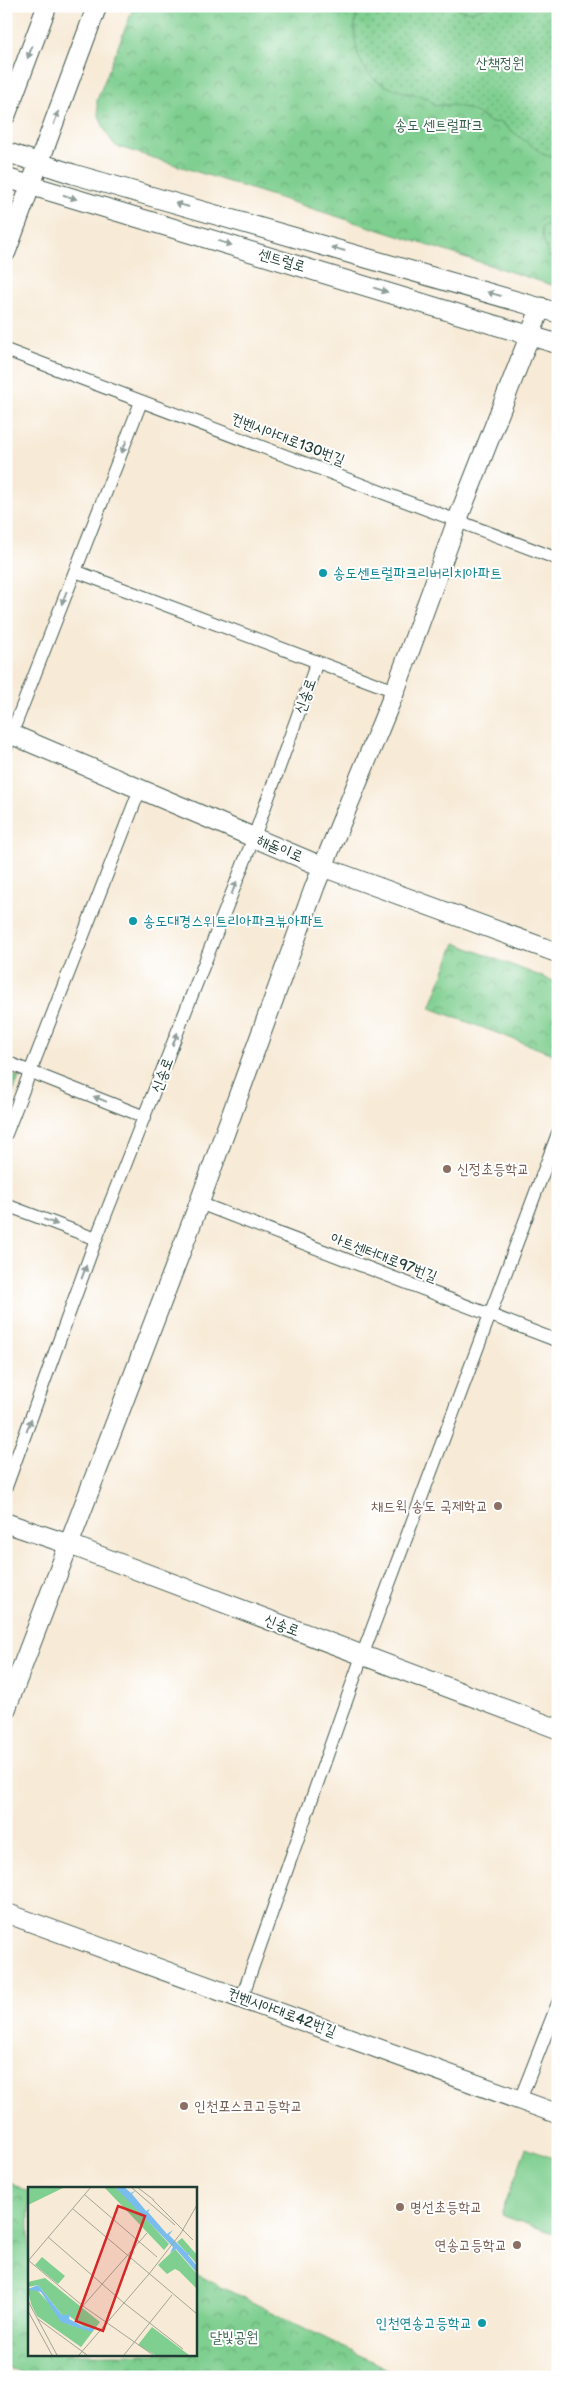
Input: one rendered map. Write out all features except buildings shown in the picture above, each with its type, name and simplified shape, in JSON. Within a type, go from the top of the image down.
[{"type":"street","points":[[6,116],[47,6]]},
{"type":"street","points":[[6,252],[97,6]]},
{"type":"street","name":"센트럴로","points":[[6,152],[550,310]]},
{"type":"street","name":"센트럴로","points":[[6,178],[558,344]]},
{"type":"street","points":[[6,1709],[199,1203],[323,867],[395,691],[457,521],[530,335],[550,310]]},
{"type":"street","name":"컨벤시아대로130번길","points":[[6,350],[558,559]]},
{"type":"street","points":[[8,738],[142,402]]},
{"type":"street","points":[[75,571],[395,691]]},
{"type":"street","name":"신송로","points":[[6,1487],[96,1239],[254,837],[317,662]]},
{"type":"street","name":"해돋이로","points":[[8,738],[140,789],[323,867],[558,953]]},
{"type":"street","points":[[6,1134],[140,789]]},
{"type":"street","points":[[6,1062],[145,1117]]},
{"type":"street","points":[[242,1997],[362,1656],[558,1133]]},
{"type":"street","name":"아트센터대로97번길","points":[[199,1203],[558,1341]]},
{"type":"street","points":[[6,1205],[96,1239]]},
{"type":"street","name":"신송로","points":[[6,1522],[558,1729]]},
{"type":"street","name":"컨벤시아대로42번길","points":[[6,1913],[242,1997],[558,2114]]},
{"type":"street","points":[[520,2100],[558,2003]]},
{"type":"green space","name":"송도 센트럴파크","points":[[134,6],[558,6],[558,287],[116,146],[102,124],[97,100]]},
{"type":"green space","name":"산책정원","points":[[358,6],[447,6],[471,12],[488,6],[546,6],[558,20],[558,157],[544,155],[500,122],[491,123],[471,110],[457,106],[434,106],[425,97],[382,84],[365,69],[360,60],[355,39]]},
{"type":"green space","points":[[546,224],[558,227],[558,257],[555,259],[548,256],[541,231],[542,227]]},
{"type":"green space","points":[[455,943],[558,983],[558,1056],[430,1008]]},
{"type":"green space","points":[[6,1073],[19,1077],[6,1111]]},
{"type":"green space","points":[[526,2148],[558,2160],[558,2235],[501,2215]]},
{"type":"green space","name":"달빛공원","points":[[6,2180],[28,2191],[28,2356],[196,2356],[196,2274],[404,2377],[32,2377],[6,2367]]},
{"type":"place","name":"송도센트럴파크리버리치아파트","points":[[323,573]]},
{"type":"place","name":"송도대경스위트리아파크뷰아파트","points":[[133,921]]},
{"type":"place","name":"신정초등학교","points":[[447,1169]]},
{"type":"place","name":"채드윅 송도 국제학교","points":[[498,1506]]},
{"type":"place","name":"인천포스코고등학교","points":[[184,2106]]},
{"type":"place","name":"명선초등학교","points":[[400,2207]]},
{"type":"place","name":"연송고등학교","points":[[517,2245]]},
{"type":"place","name":"인천연송고등학교","points":[[482,2323]]}]
